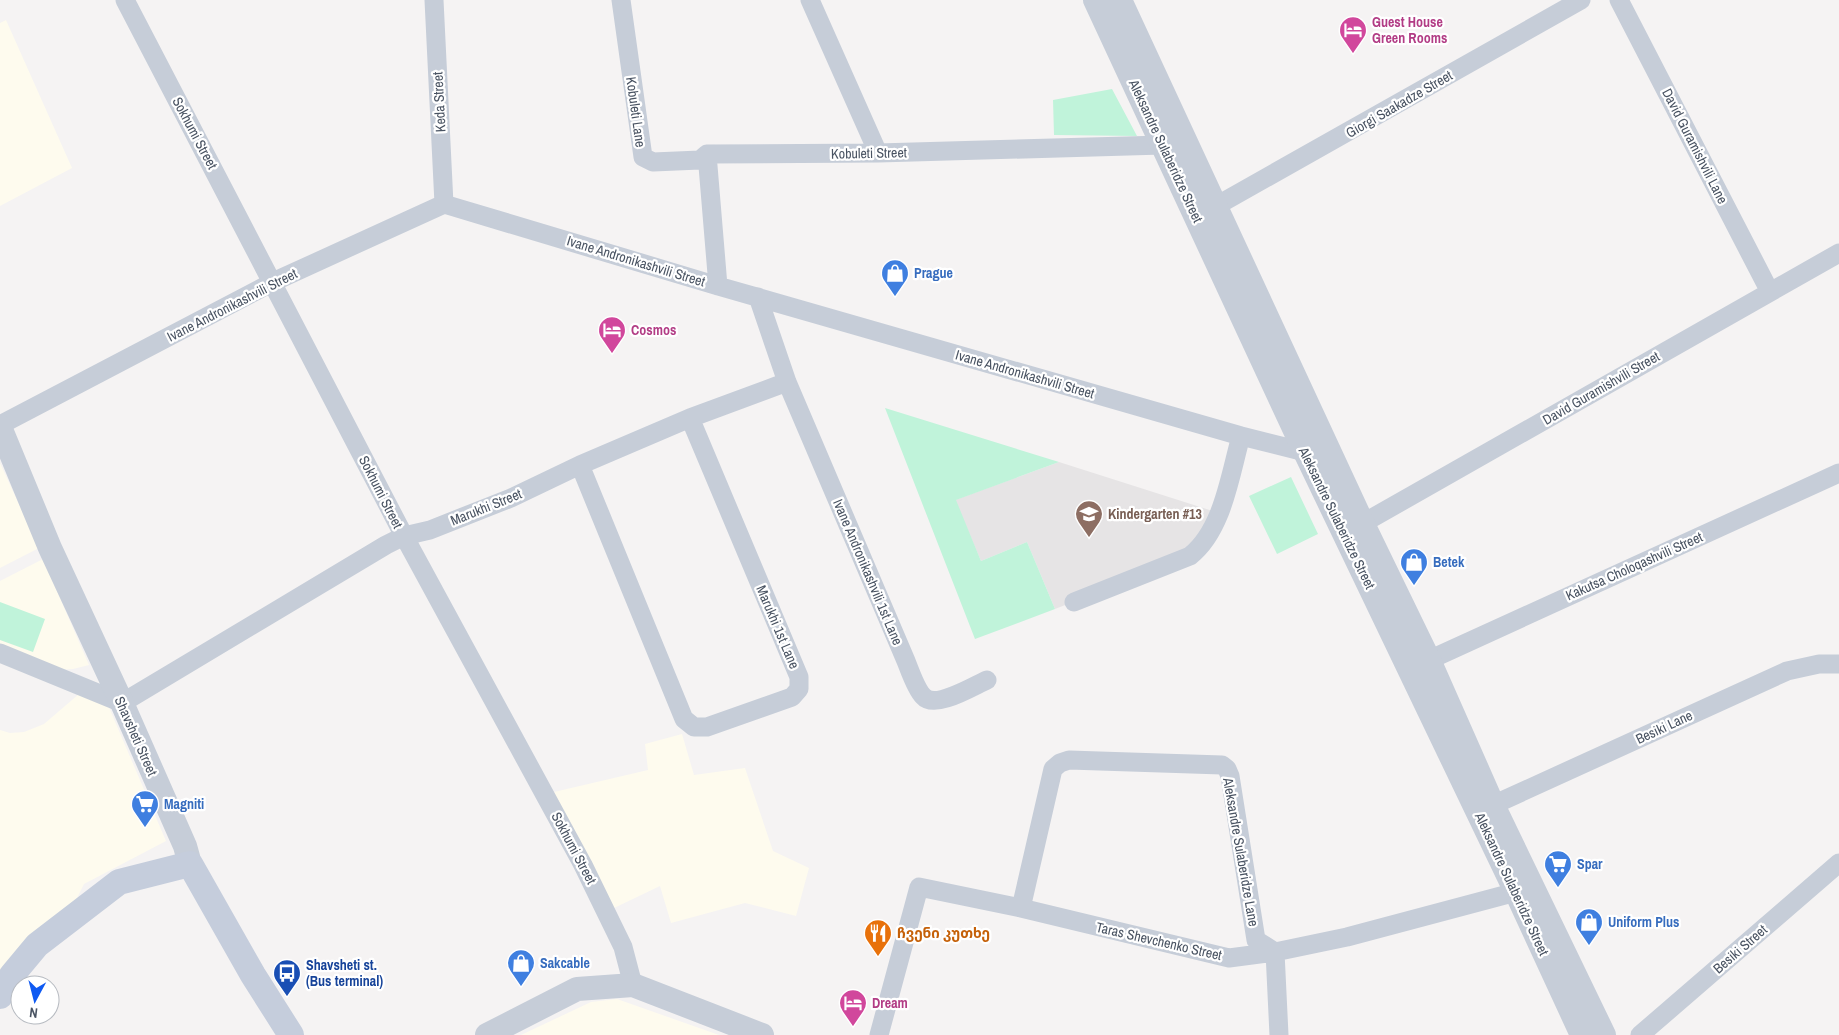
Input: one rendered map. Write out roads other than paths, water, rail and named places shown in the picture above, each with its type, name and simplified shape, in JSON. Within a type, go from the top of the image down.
[{"type":"main road","points":[[0,996],[12,975],[37,945],[119,882],[190,864]]},
{"type":"main road","name":"Shavsheti Street","points":[[190,864],[253,975],[291,1035]]},
{"type":"street","name":"Sokhumi Street","points":[[125,0],[404,536],[583,865],[623,947],[633,985]]},
{"type":"street","name":"Keda Street","points":[[434,0],[444,204]]},
{"type":"street","name":"Kobuleti Lane","points":[[621,0],[643,157],[652,162],[700,160],[707,154]]},
{"type":"street","points":[[810,0],[878,153]]},
{"type":"street","name":"Aleksandre Sulaberidze Street","points":[[1095,0],[1305,452],[1354,528],[1428,660],[1493,805],[1604,1035]]},
{"type":"street","name":"Aleksandre Sulaberidze Street","points":[[1120,0],[1216,206],[1354,528],[1516,892],[1582,1035]]},
{"type":"street","name":"Giorgi Saakadze Street","points":[[1216,206],[1581,0]]},
{"type":"street","name":"David Guramishvili Lane","points":[[1619,0],[1770,292]]},
{"type":"street","name":"Kobuleti Street","points":[[707,154],[878,153],[1163,145]]},
{"type":"street","points":[[707,154],[718,286]]},
{"type":"street","name":"Ivane Andronikashvili Street","points":[[0,426],[273,282],[444,204],[718,286],[1241,436],[1305,452]]},
{"type":"street","name":"David Guramishvili Street","points":[[1354,528],[1839,253]]},
{"type":"street","points":[[758,297],[787,382]]},
{"type":"street","name":"Marukhi Street","points":[[122,703],[404,536],[430,530],[511,498],[580,465],[690,418],[787,382]]},
{"type":"street","name":"Ivane Andronikashvili 1st Lane","points":[[787,382],[906,661],[923,696],[931,701],[941,701],[987,680]]},
{"type":"street","name":"Marukhi 1st Lane","points":[[580,465],[684,718],[694,727],[707,727],[792,697],[799,690],[799,677],[690,418]]},
{"type":"street","name":"Shavsheti Street","points":[[0,426],[50,548],[122,703],[185,846],[190,864]]},
{"type":"street","points":[[1074,602],[1190,556],[1200,547],[1210,534],[1220,512],[1241,436]]},
{"type":"street","name":"Kakutsa Choloqashvili Street","points":[[1428,660],[1839,473]]},
{"type":"street","points":[[0,653],[122,703]]},
{"type":"street","name":"Besiki Lane","points":[[1493,805],[1788,670],[1819,664],[1839,664]]},
{"type":"street","name":"Aleksandre Sulaberidze Lane","points":[[1021,908],[1053,769],[1060,763],[1069,760],[1222,765],[1227,769],[1230,776],[1256,940],[1275,952]]},
{"type":"street","name":"Besiki Street","points":[[1640,1035],[1839,863]]},
{"type":"street","name":"Taras Shevchenko Street","points":[[879,1035],[919,887],[1021,908],[1229,958],[1275,952],[1347,937],[1516,892]]},
{"type":"street","points":[[1275,952],[1279,1035]]},
{"type":"street","points":[[487,1035],[577,989],[633,985],[762,1035]]},
{"type":"place","name":"Guest House Green Rooms","points":[[1353,54]]},
{"type":"place","name":"Prague","points":[[895,297]]},
{"type":"place","name":"Cosmos","points":[[612,354]]},
{"type":"place","name":"Kindergarten #13","points":[[1089,538]]},
{"type":"place","name":"Betek","points":[[1414,586]]},
{"type":"place","name":"Magniti","points":[[145,828]]},
{"type":"place","name":"Spar","points":[[1558,888]]},
{"type":"place","name":"Uniform Plus","points":[[1589,946]]},
{"type":"place","name":"ჩვენი კუთხე","points":[[878,957]]},
{"type":"place","name":"Sakcable","points":[[521,987]]},
{"type":"place","name":"Shavsheti st. (Bus terminal)","points":[[287,997]]},
{"type":"place","name":"Dream","points":[[853,1027]]}]
